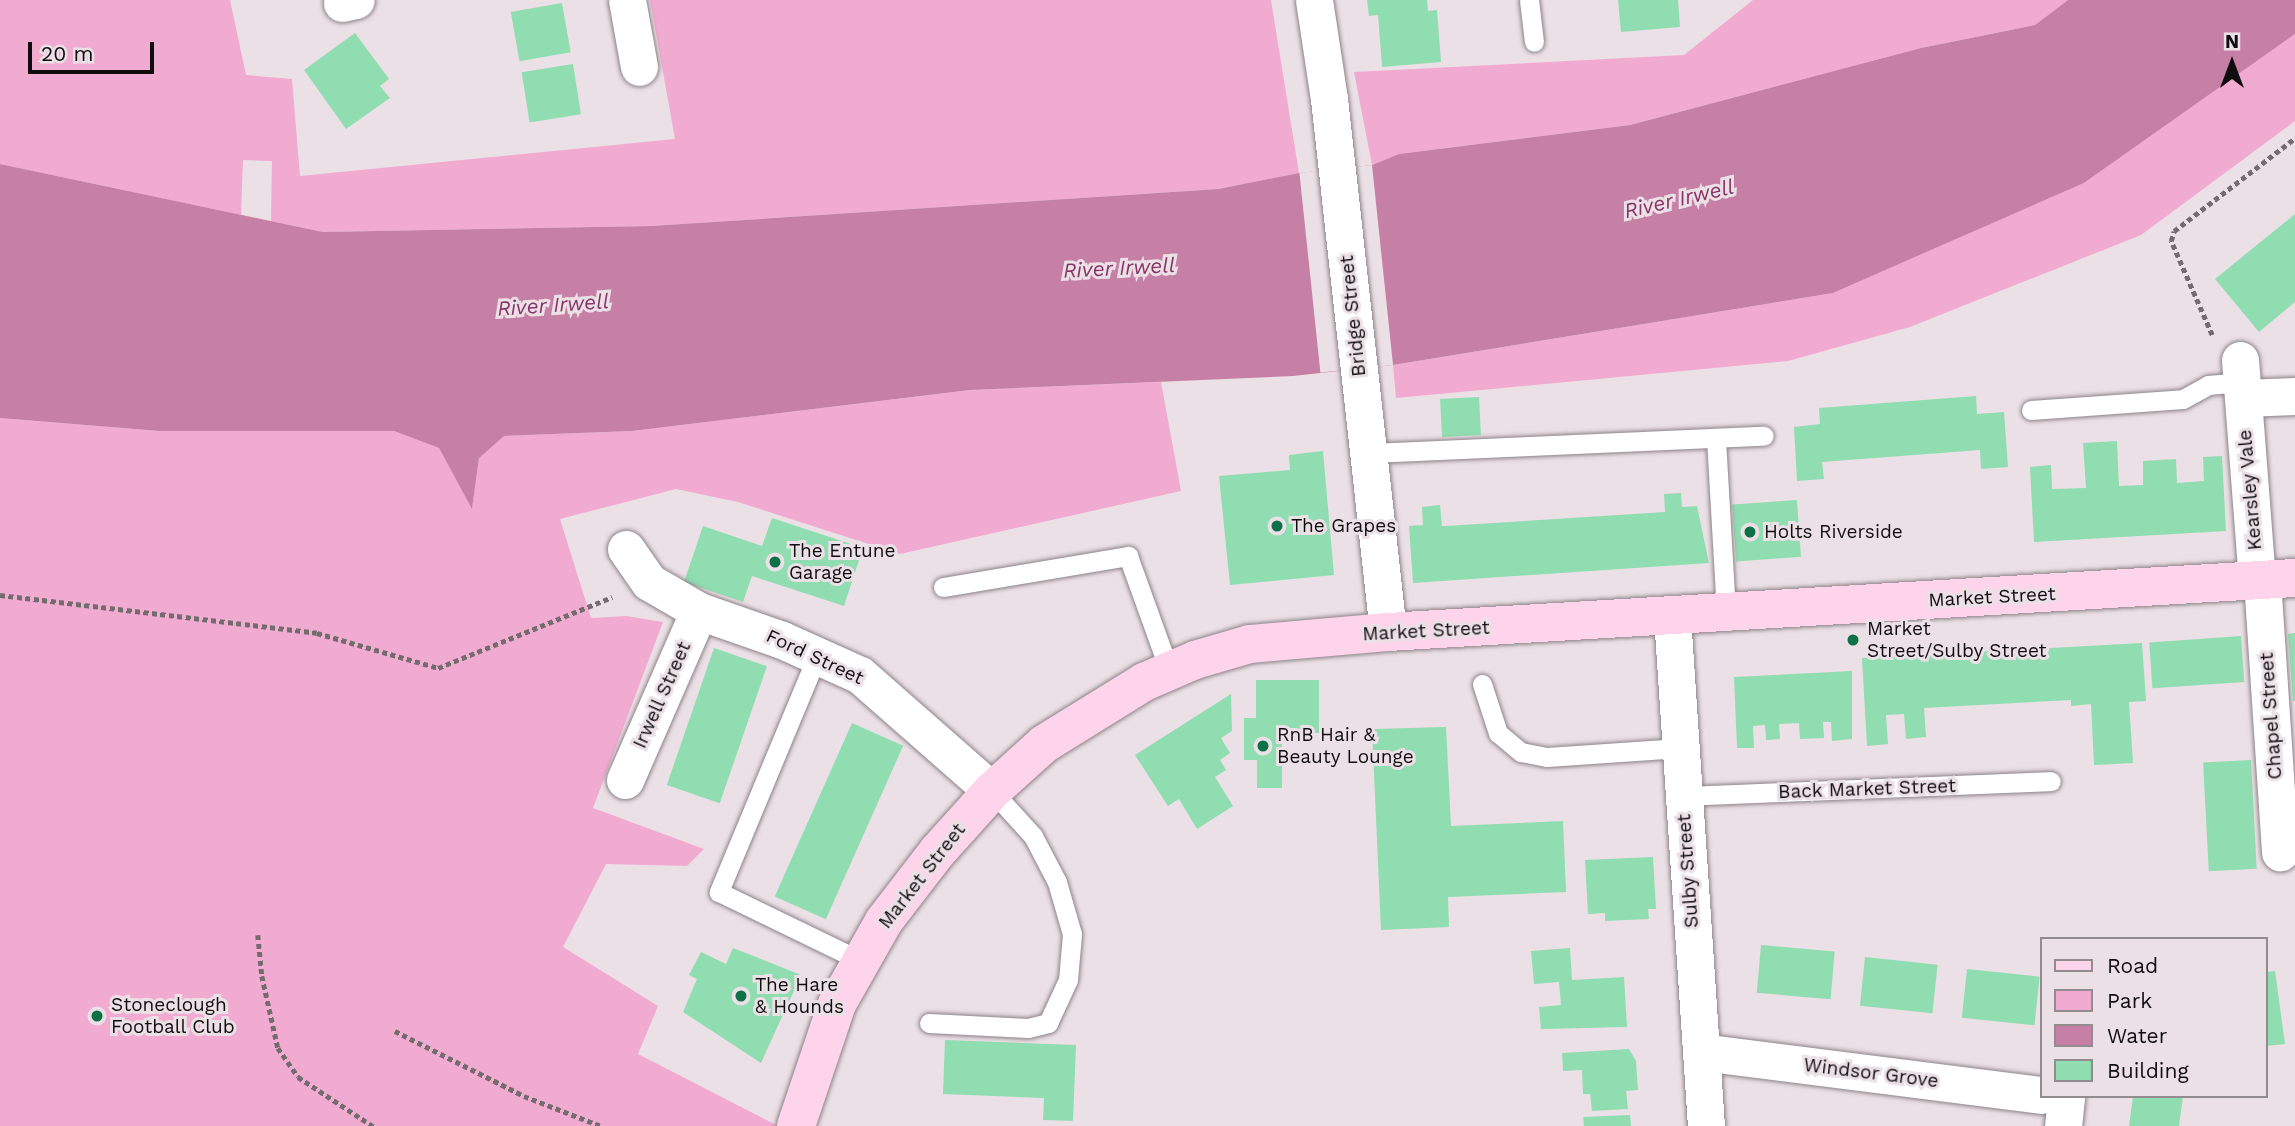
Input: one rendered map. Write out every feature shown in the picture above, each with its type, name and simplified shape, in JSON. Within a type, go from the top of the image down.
[{"type":"main road","name":"Market Street","points":[[796,1126],[837,1004],[861,961],[907,891],[992,791],[1044,744],[1092,711],[1169,670],[1250,644],[1388,632],[2272,580]]},
{"type":"street","points":[[627,0],[639,67]]},
{"type":"street","name":"Bridge Street","points":[[1314,0],[1329,99],[1388,632]]},
{"type":"street","points":[[2241,380],[2295,396]]},
{"type":"street","name":"Kearsley Vale","points":[[2241,380],[2272,580]]},
{"type":"street","name":"Ford Street","points":[[626,549],[649,582],[699,611],[860,675],[992,791]]},
{"type":"street","name":"Chapel Street","points":[[2272,580],[2280,852]]},
{"type":"street","name":"Irwell Street","points":[[625,780],[699,611]]},
{"type":"street","name":"Sulby Street","points":[[1672,616],[1706,1126]]},
{"type":"street","name":"Windsor Grove","points":[[1701,1052],[2039,1095]]},
{"type":"street","points":[[2063,1126],[2066,1098]]},
{"type":"lane","points":[[1530,0],[1534,42]]},
{"type":"lane","points":[[2031,410],[2183,399],[2208,385],[2241,380]]},
{"type":"lane","points":[[1369,453],[1764,436]]},
{"type":"lane","points":[[1716,439],[1726,612]]},
{"type":"lane","points":[[943,587],[1128,556],[1169,670]]},
{"type":"lane","points":[[817,656],[719,892],[861,961]]},
{"type":"lane","points":[[1482,684],[1497,733],[1521,752],[1547,757],[1681,748]]},
{"type":"lane","name":"Back Market Street","points":[[1683,796],[2051,782]]},
{"type":"lane","points":[[929,1023],[1028,1028],[1048,1023],[1069,980],[1072,934],[1057,882],[1033,836],[992,791]]},
{"type":"path","points":[[2241,380],[2221,356],[2171,241],[2174,231],[2295,138]]},
{"type":"path","points":[[0,595],[317,633],[438,668],[649,582]]},
{"type":"path","points":[[258,935],[262,976],[278,1048],[298,1077],[373,1126]]},
{"type":"path","points":[[395,1031],[524,1096],[601,1126]]},
{"type":"green space","points":[[0,0],[230,0],[246,75],[292,79],[300,176],[675,139],[650,0],[1271,0],[1299,173],[1218,189],[651,226],[323,232],[271,221],[272,161],[243,160],[241,215],[0,164]]},
{"type":"green space","points":[[1753,0],[2068,0],[2035,25],[1921,48],[1630,125],[1399,154],[1372,165],[1354,72],[1684,55]]},
{"type":"green space","points":[[2295,34],[2295,121],[2141,235],[1910,327],[1788,361],[1396,398],[1393,365],[1833,293],[2084,183]]},
{"type":"green space","points":[[1161,382],[1181,491],[900,554],[738,502],[676,489],[560,519],[591,618],[626,616],[663,622],[593,808],[704,849],[687,866],[606,864],[563,947],[658,1006],[638,1054],[778,1126],[0,1126],[0,418],[159,431],[394,431],[439,448],[472,508],[479,457],[503,436],[632,431],[970,390]]},
{"type":"water","name":"River Irwell","points":[[2068,0],[2295,0],[2295,34],[2084,183],[1833,293],[1393,365],[1293,376],[970,390],[632,431],[504,436],[479,458],[472,509],[439,448],[394,431],[159,431],[0,418],[0,164],[323,232],[651,226],[1218,189],[1299,173],[1372,165],[1399,154],[1630,125],[1921,48],[2035,25]]},
{"type":"pier","points":[[1372,165],[1393,365],[1320,373],[1299,173]]},
{"type":"building","points":[[1367,0],[1427,0],[1428,11],[1437,10],[1441,62],[1382,67],[1378,15],[1369,16]]},
{"type":"building","points":[[1618,0],[1678,0],[1680,27],[1621,32]]},
{"type":"building","points":[[562,3],[571,52],[519,61],[511,12]]},
{"type":"building","points":[[355,33],[389,79],[380,86],[390,98],[346,129],[304,70]]},
{"type":"building","points":[[573,64],[581,114],[530,123],[522,72]]},
{"type":"building","points":[[2295,214],[2295,302],[2259,332],[2215,279]]},
{"type":"building","points":[[1976,396],[1977,414],[2004,412],[2008,467],[1981,469],[1980,450],[1822,462],[1824,479],[1797,481],[1794,427],[1820,424],[1819,408]]},
{"type":"building","points":[[1479,397],[1481,435],[1442,437],[1440,399]]},
{"type":"building","points":[[2117,441],[2119,486],[2143,485],[2143,461],[2176,459],[2177,483],[2204,481],[2203,457],[2222,456],[2226,531],[2034,542],[2030,467],[2051,465],[2052,489],[2086,488],[2083,443]]},
{"type":"building","name":"The Grapes","points":[[1323,451],[1334,575],[1230,585],[1219,476],[1290,470],[1289,455]]},
{"type":"building","points":[[1681,493],[1682,507],[1697,506],[1709,563],[1413,583],[1409,526],[1423,525],[1422,507],[1440,505],[1442,526],[1446,526],[1665,512],[1664,494]]},
{"type":"building","points":[[1797,500],[1801,557],[1736,561],[1732,505]]},
{"type":"building","name":"The Entune Garage","points":[[772,518],[863,548],[844,606],[752,576],[743,602],[684,582],[703,526],[762,546]]},
{"type":"building","points":[[2295,633],[2295,701],[2293,701],[2288,634]]},
{"type":"building","points":[[2241,636],[2244,682],[2152,688],[2149,642]]},
{"type":"building","points":[[2142,643],[2146,701],[2129,702],[2133,763],[2094,765],[2091,704],[2071,706],[2071,700],[1924,708],[1926,737],[1906,739],[1904,714],[1886,715],[1888,744],[1867,746],[1862,658]]},
{"type":"building","points":[[714,648],[767,666],[720,803],[667,785]]},
{"type":"building","points":[[1852,671],[1852,739],[1832,741],[1831,722],[1823,722],[1824,738],[1800,739],[1799,723],[1779,724],[1780,739],[1766,740],[1765,725],[1753,726],[1754,748],[1737,748],[1734,677]]},
{"type":"building","name":"RnB Hair & Beauty Lounge","points":[[1256,680],[1319,680],[1319,733],[1282,733],[1282,788],[1257,788],[1257,760],[1244,760],[1244,718],[1256,718]]},
{"type":"building","points":[[1231,694],[1232,731],[1221,738],[1230,753],[1220,760],[1226,770],[1215,777],[1233,806],[1197,829],[1179,799],[1168,806],[1135,755]]},
{"type":"building","points":[[852,723],[903,746],[826,919],[775,897]]},
{"type":"building","points":[[1446,727],[1451,826],[1563,821],[1566,892],[1448,897],[1449,927],[1381,930],[1372,729]]},
{"type":"building","points":[[2251,760],[2257,869],[2209,871],[2203,763]]},
{"type":"building","points":[[1653,857],[1656,909],[1648,909],[1649,919],[1605,921],[1605,913],[1588,914],[1585,860]]},
{"type":"building","points":[[1761,945],[1835,951],[1831,999],[1757,993]]},
{"type":"building","name":"The Hare & Hounds","points":[[733,948],[801,975],[761,1063],[683,1012],[697,979],[689,975],[701,952],[726,964]]},
{"type":"building","points":[[1570,948],[1572,980],[1624,977],[1627,1027],[1541,1029],[1539,1007],[1561,1005],[1559,982],[1534,984],[1531,951]]},
{"type":"building","points":[[1865,957],[1938,965],[1932,1013],[1860,1006]]},
{"type":"building","points":[[1967,969],[2039,977],[2034,1025],[1962,1018]]},
{"type":"building","points":[[2275,971],[2285,1044],[2267,1046],[2267,972]]},
{"type":"building","points":[[945,1040],[1076,1045],[1073,1121],[1043,1120],[1044,1098],[943,1094]]},
{"type":"building","points":[[1629,1049],[1636,1061],[1638,1090],[1626,1091],[1628,1109],[1592,1111],[1590,1094],[1583,1094],[1582,1070],[1563,1071],[1562,1053]]},
{"type":"building","points":[[2133,1098],[2183,1098],[2179,1126],[2129,1126]]},
{"type":"building","points":[[1630,1115],[1631,1126],[1584,1126],[1583,1117]]},
{"type":"place","name":"The Grapes","points":[[1277,526]]},
{"type":"place","name":"Holts Riverside","points":[[1750,532]]},
{"type":"place","name":"The Entune Garage","points":[[775,562]]},
{"type":"place","name":"Market Street/Sulby Street","points":[[1853,640]]},
{"type":"place","name":"RnB Hair & Beauty Lounge","points":[[1263,746]]},
{"type":"place","name":"The Hare & Hounds","points":[[741,996]]},
{"type":"place","name":"Stoneclough Football Club","points":[[97,1016]]}]
